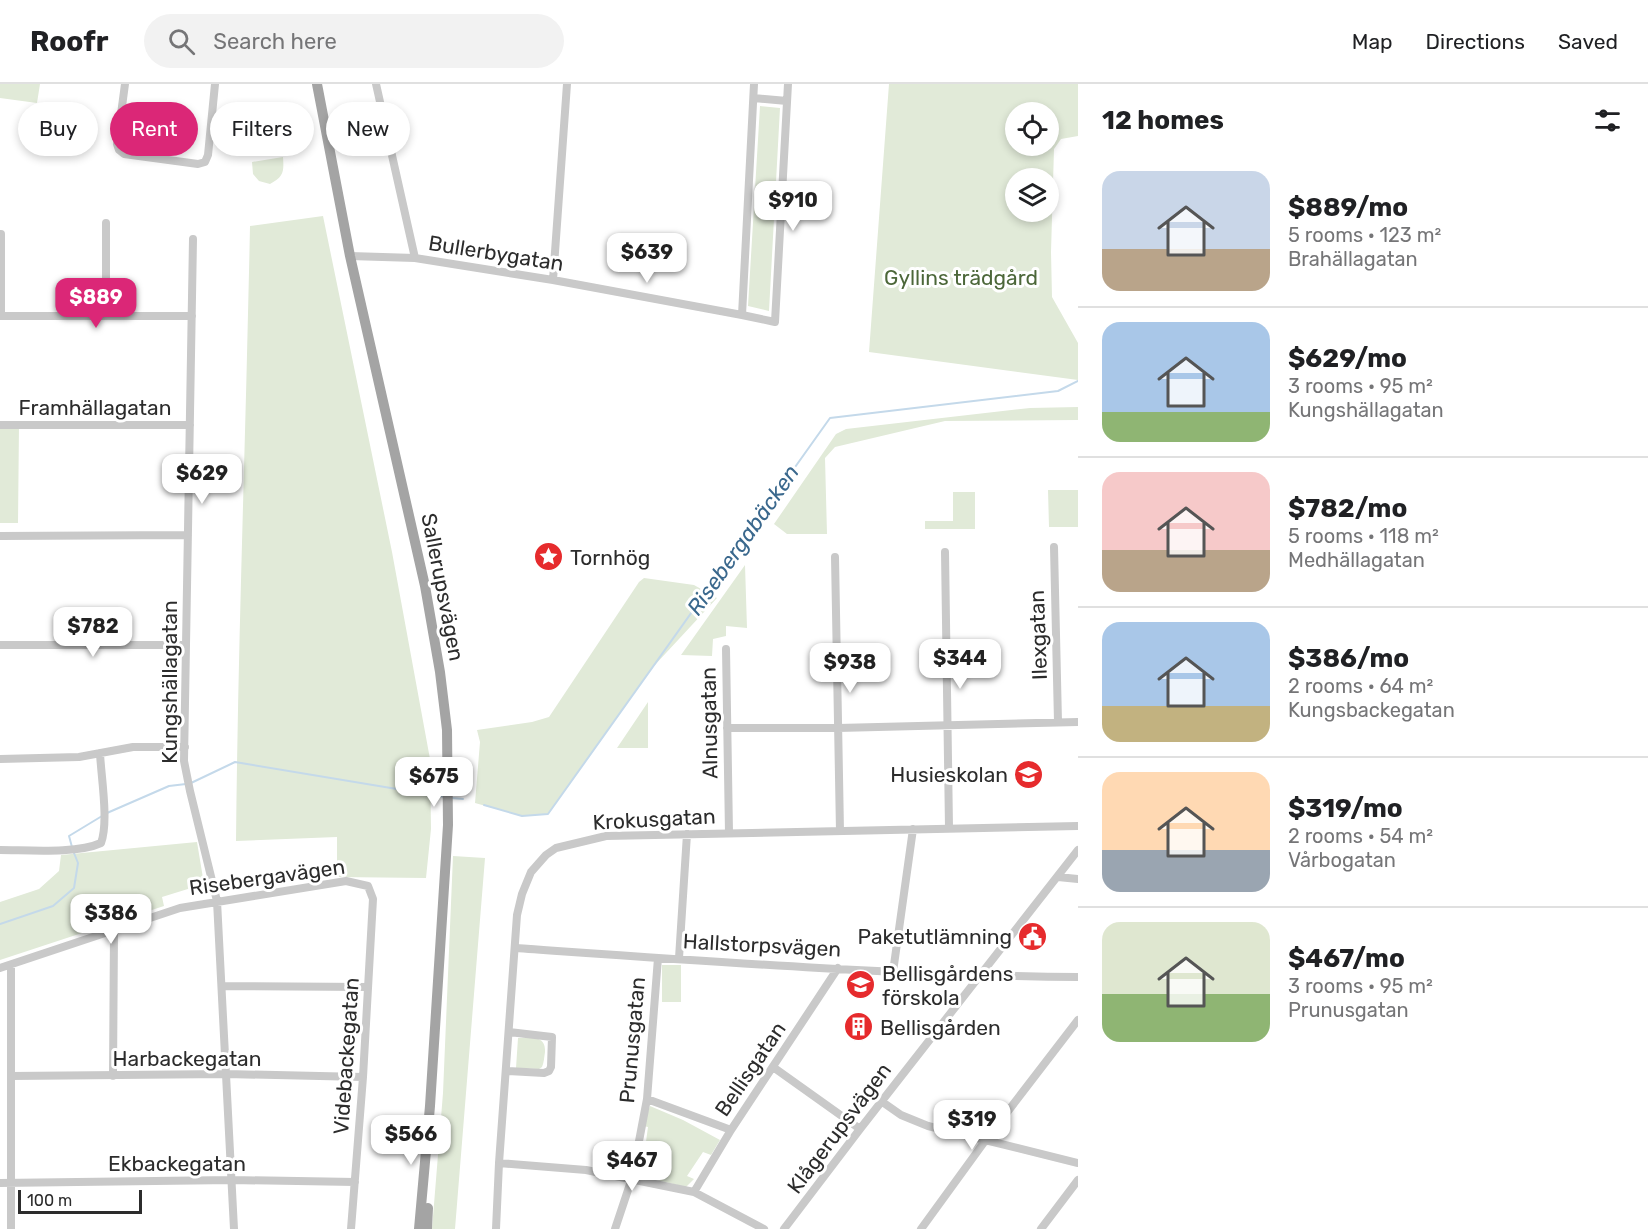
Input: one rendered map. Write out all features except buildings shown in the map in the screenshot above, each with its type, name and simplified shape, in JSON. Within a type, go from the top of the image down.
[{"type":"main road","name":"Sallerupsvägen","points":[[317,84],[350,256],[412,522],[447,730],[448,825],[430,1106],[419,1229]]},
{"type":"main road","name":"Sallerupsvägen","points":[[427,1229],[430,1106]]},
{"type":"street","points":[[125,84],[117,144],[119,150],[124,154],[198,164],[205,162],[208,155],[215,84]]},
{"type":"street","points":[[376,84],[415,258]]},
{"type":"street","points":[[553,280],[567,84]]},
{"type":"street","points":[[742,315],[754,84]]},
{"type":"street","name":"Bullerbygatan","points":[[350,256],[415,258],[553,280],[775,322],[788,84]]},
{"type":"street","points":[[754,98],[788,101]]},
{"type":"street","points":[[106,222],[106,316]]},
{"type":"street","points":[[1,234],[1,316],[192,316]]},
{"type":"street","name":"Kungshällagatan","points":[[193,239],[186,772],[217,901],[234,1229]]},
{"type":"street","name":"Framhällagatan","points":[[0,425],[190,425]]},
{"type":"street","points":[[0,536],[188,535]]},
{"type":"street","name":"Ilexgatan","points":[[1054,548],[1058,722]]},
{"type":"street","points":[[945,552],[949,828]]},
{"type":"street","points":[[835,557],[840,831]]},
{"type":"street","points":[[0,645],[186,645]]},
{"type":"street","name":"Alnusgatan","points":[[726,649],[729,833]]},
{"type":"street","points":[[728,728],[838,728],[1078,722]]},
{"type":"street","points":[[0,759],[79,757],[133,747],[185,747]]},
{"type":"street","points":[[0,850],[78,849],[101,843],[104,835],[104,820],[100,753]]},
{"type":"street","name":"Krokusgatan","points":[[496,1229],[517,915],[522,894],[535,867],[556,848],[606,836],[1078,826]]},
{"type":"street","points":[[893,972],[914,829]]},
{"type":"street","points":[[679,958],[687,834]]},
{"type":"street","name":"Klågerupsvägen","points":[[784,1229],[881,1101],[1078,850]]},
{"type":"street","points":[[1058,877],[1078,879]]},
{"type":"street","name":"Risebergavägen","points":[[0,968],[180,908],[346,881],[368,886]]},
{"type":"street","name":"Videbackegatan","points":[[351,1229],[363,1077],[373,899],[368,886]]},
{"type":"street","points":[[113,1076],[114,931]]},
{"type":"street","name":"Hallstorpsvägen","points":[[515,948],[893,972],[1078,977]]},
{"type":"street","name":"Prunusgatan","points":[[615,1229],[632,1178],[647,1099],[658,958]]},
{"type":"street","points":[[11,965],[11,1229]]},
{"type":"street","name":"Bellisgatan","points":[[694,1192],[731,1130],[838,968]]},
{"type":"street","points":[[222,986],[368,987]]},
{"type":"street","points":[[921,1229],[985,1141],[1078,1021]]},
{"type":"street","points":[[506,1071],[544,1073],[551,1067],[552,1037],[509,1032]]},
{"type":"street","points":[[773,1067],[860,1129]]},
{"type":"street","name":"Harbackegatan","points":[[11,1076],[227,1074],[363,1077]]},
{"type":"street","points":[[647,1099],[731,1130]]},
{"type":"street","points":[[881,1101],[901,1115],[919,1122],[985,1141],[1078,1163]]},
{"type":"street","points":[[499,1163],[586,1170],[694,1192],[764,1229]]},
{"type":"street","name":"Ekbackegatan","points":[[0,1183],[232,1180],[355,1182]]},
{"type":"street","points":[[1041,1229],[1078,1180]]},
{"type":"green space","points":[[0,84],[40,84],[37,102],[0,98]]},
{"type":"green space","name":"Gyllins trädgård","points":[[889,84],[1078,84],[1078,136],[1061,139],[1059,142],[1059,102],[1005,102],[1005,156],[1054,156],[1053,168],[1005,168],[1005,222],[1052,222],[1052,297],[1078,343],[1078,380],[869,352]]},
{"type":"green space","points":[[760,106],[780,108],[769,311],[748,306]]},
{"type":"green space","points":[[283,157],[282,173],[270,184],[259,181],[253,174],[252,162]]},
{"type":"green space","points":[[323,216],[392,552],[430,759],[431,829],[426,878],[337,877],[337,837],[236,841],[250,226]]},
{"type":"green space","points":[[1078,407],[1078,420],[945,421],[835,447],[825,458],[827,534],[787,534],[774,524],[836,434],[846,429],[1030,408]]},
{"type":"green space","points":[[0,425],[19,425],[18,523],[0,523]]},
{"type":"green space","points":[[1048,490],[1078,490],[1078,527],[1049,527]]},
{"type":"green space","points":[[953,492],[975,492],[975,529],[925,529],[925,521],[953,521]]},
{"type":"green space","points":[[745,565],[747,628],[726,626],[726,636],[713,639],[712,656],[681,655]]},
{"type":"green space","points":[[644,578],[694,585],[717,598],[653,667],[548,814],[522,816],[475,803],[480,742],[477,730],[532,722],[549,717],[639,582]]},
{"type":"green space","points":[[648,702],[648,748],[617,748]]},
{"type":"green space","points":[[197,842],[204,884],[162,897],[164,906],[0,960],[0,902],[39,889],[59,871],[61,855]]},
{"type":"green space","points":[[453,856],[485,858],[455,1229],[432,1229],[443,1093]]},
{"type":"green space","points":[[662,965],[681,965],[681,1002],[662,1002]]},
{"type":"green space","points":[[518,1038],[533,1038],[543,1043],[545,1052],[542,1067],[539,1069],[516,1068]]},
{"type":"green space","points":[[650,1106],[683,1120],[720,1140],[711,1155],[703,1152],[687,1176],[694,1179],[686,1187],[640,1176],[637,1170],[638,1156],[644,1156],[648,1127],[643,1126]]},
{"type":"waterway","name":"Risebergabäcken","points":[[484,805],[522,816],[548,814],[830,418],[1058,391],[1078,381]]},
{"type":"waterway","name":"Risebergabäcken","points":[[191,783],[235,762],[445,797]]},
{"type":"waterway","name":"Risebergabäcken","points":[[107,813],[169,786],[186,784]]},
{"type":"waterway","name":"Risebergabäcken","points":[[451,798],[463,799]]},
{"type":"waterway","name":"Risebergabäcken","points":[[72,847],[69,836],[102,816]]},
{"type":"waterway","name":"Risebergabäcken","points":[[0,924],[53,906],[74,888],[78,863],[74,853]]},
{"type":"place","name":"Tornhög","points":[[549,557]]},
{"type":"place","name":"Husieskolan","points":[[1029,774]]},
{"type":"place","name":"Paketutlämning","points":[[1033,936]]},
{"type":"place","name":"Bellisgårdens förskola","points":[[861,985]]},
{"type":"place","name":"Bellisgården","points":[[859,1027]]}]
